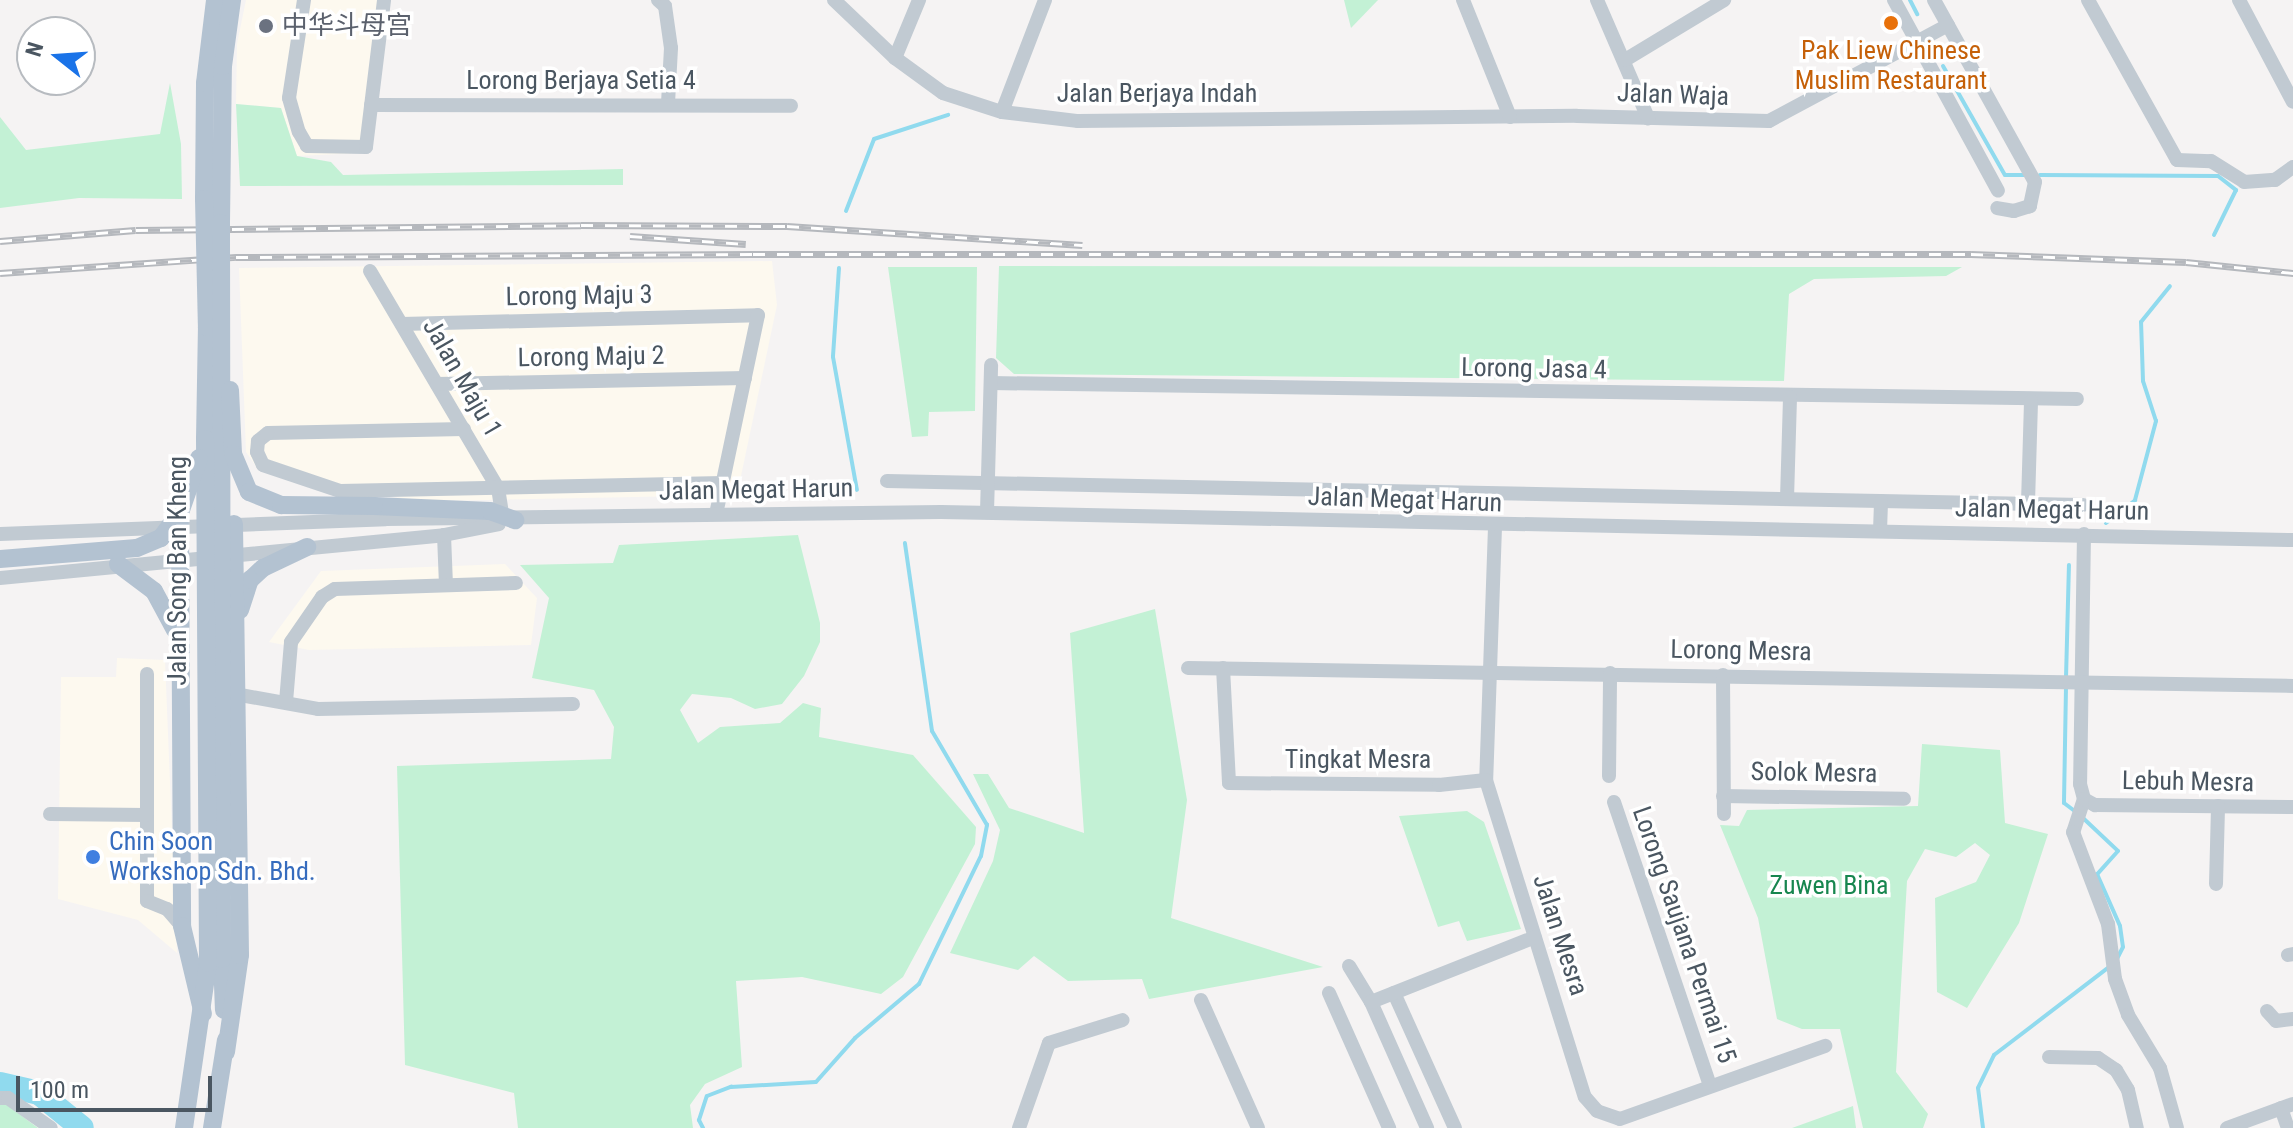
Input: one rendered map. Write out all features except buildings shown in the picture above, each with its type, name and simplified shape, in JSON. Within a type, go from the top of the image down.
[{"type":"main road","name":"Jalan Song Ban Kheng","points":[[184,1128],[215,961],[222,7]]},
{"type":"main road","name":"Jalan Song Ban Kheng","points":[[212,1128],[226,1052],[215,961],[203,182],[222,7]]},
{"type":"main road","points":[[221,223],[228,268],[231,427],[239,475],[249,492],[263,501],[508,517]]},
{"type":"main road","points":[[0,559],[137,548],[161,538],[181,510],[205,439]]},
{"type":"main road","points":[[226,1052],[240,955],[233,628],[234,524]]},
{"type":"main road","points":[[180,525],[177,644],[182,926],[203,1014]]},
{"type":"main road","points":[[233,628],[250,580],[274,561],[307,547]]},
{"type":"main road","points":[[118,564],[154,591],[173,620],[177,644]]},
{"type":"street","points":[[304,0],[289,98],[299,132],[307,146],[366,147],[384,0]]},
{"type":"street","points":[[658,0],[665,6],[671,48],[668,104]]},
{"type":"street","name":"Jalan Berjaya Indah","points":[[834,0],[895,58],[943,93],[1002,112],[1078,121],[1374,118]]},
{"type":"street","points":[[895,58],[919,0]]},
{"type":"street","points":[[1002,112],[1045,0]]},
{"type":"street","points":[[1463,0],[1510,117]]},
{"type":"street","points":[[1597,0],[1648,118]]},
{"type":"street","points":[[1625,60],[1724,0]]},
{"type":"street","points":[[1894,0],[1998,191]]},
{"type":"street","points":[[1934,0],[2035,182],[2030,206],[2014,211],[1997,208]]},
{"type":"street","points":[[2088,0],[2177,160],[2211,161],[2244,182],[2275,180],[2293,167]]},
{"type":"street","points":[[2239,0],[2293,102]]},
{"type":"street","name":"Jalan Waja","points":[[1374,118],[1769,121],[1948,25]]},
{"type":"street","name":"Lorong Berjaya Setia 4","points":[[371,105],[791,106]]},
{"type":"street","name":"Jalan Maju 1","points":[[370,271],[498,488],[508,517]]},
{"type":"street","name":"Lorong Maju 3","points":[[402,324],[758,315],[745,378]]},
{"type":"street","points":[[987,512],[991,365]]},
{"type":"street","points":[[716,514],[745,378]]},
{"type":"street","name":"Lorong Maju 2","points":[[437,384],[745,378]]},
{"type":"street","name":"Lorong Jasa 4","points":[[991,383],[2031,401],[2077,399]]},
{"type":"street","points":[[1787,499],[1790,397]]},
{"type":"street","points":[[2028,503],[2031,401]]},
{"type":"street","name":"Jalan Megat Harun","points":[[464,429],[268,433],[258,441],[263,465],[340,491],[723,483]]},
{"type":"street","name":"Jalan Megat Harun","points":[[887,481],[2083,505]]},
{"type":"street","points":[[1880,531],[1881,501]]},
{"type":"street","name":"Jalan Megat Harun","points":[[0,534],[180,525],[508,517],[987,512],[1495,527],[2084,534],[2293,540]]},
{"type":"street","name":"Jalan Megat Harun","points":[[0,578],[179,557],[444,535],[508,517]]},
{"type":"street","name":"Jalan Mesra","points":[[1495,527],[1486,780],[1585,1097],[1597,1111],[1620,1119],[1709,1083],[1825,1046]]},
{"type":"street","points":[[2084,534],[2070,680],[2079,809],[2075,844],[2108,924],[2112,965],[2128,1015],[2160,1068],[2177,1128]]},
{"type":"street","points":[[444,535],[446,584]]},
{"type":"street","points":[[286,702],[291,642],[322,597],[335,589],[516,583]]},
{"type":"street","name":"Lorong Mesra","points":[[1188,668],[2293,686]]},
{"type":"street","name":"Tingkat Mesra","points":[[1223,668],[1229,783],[1439,785],[1486,780]]},
{"type":"street","points":[[1609,776],[1610,673]]},
{"type":"street","points":[[147,674],[147,901],[167,909],[182,926]]},
{"type":"street","name":"Solok Mesra","points":[[1723,675],[1724,814]]},
{"type":"street","points":[[235,694],[318,709],[573,704]]},
{"type":"street","name":"Solok Mesra","points":[[1723,796],[1904,799]]},
{"type":"street","name":"Lorong Saujana Permai 15","points":[[1614,802],[1709,1083]]},
{"type":"street","name":"Lebuh Mesra","points":[[2079,809],[2095,805],[2293,807]]},
{"type":"street","points":[[2216,884],[2218,806]]},
{"type":"street","points":[[50,814],[147,815]]},
{"type":"street","points":[[167,909],[181,895]]},
{"type":"street","points":[[1371,1002],[1535,937]]},
{"type":"street","points":[[1349,966],[1371,1002],[1427,1128]]},
{"type":"street","points":[[1329,993],[1389,1128]]},
{"type":"street","points":[[1394,993],[1455,1128]]},
{"type":"street","points":[[1201,1000],[1258,1128]]},
{"type":"street","points":[[2267,1011],[2276,1021],[2293,1019]]},
{"type":"street","points":[[1019,1128],[1049,1043],[1123,1020]]},
{"type":"street","points":[[2049,1057],[2098,1058],[2116,1070],[2128,1090],[2137,1128]]},
{"type":"street","points":[[0,1098],[8,1098],[51,1128]]},
{"type":"street","points":[[2230,1128],[2287,1106],[2288,1128]]},
{"type":"shaded area","points":[[246,0],[386,0],[362,153],[297,156],[281,108],[236,104],[237,44]]},
{"type":"shaded area","points":[[772,261],[777,305],[737,495],[434,501],[333,491],[258,469],[246,452],[239,268]]},
{"type":"shaded area","points":[[505,564],[537,598],[531,645],[309,650],[269,642],[321,571]]},
{"type":"shaded area","points":[[117,658],[165,660],[177,953],[138,920],[58,899],[61,677],[116,677]]},
{"type":"green space","points":[[1344,0],[1378,0],[1351,28]]},
{"type":"green space","points":[[170,83],[181,144],[182,199],[79,198],[0,208],[0,117],[26,150],[160,134]]},
{"type":"green space","points":[[236,104],[281,108],[297,156],[331,162],[343,175],[623,169],[623,185],[240,186]]},
{"type":"green space","points":[[999,266],[1962,267],[1946,276],[1814,279],[1789,294],[1784,381],[1014,374],[996,358]]},
{"type":"green space","points":[[888,267],[977,267],[975,411],[929,412],[928,436],[912,437]]},
{"type":"green space","points":[[798,535],[820,623],[820,642],[804,676],[782,704],[755,709],[731,698],[692,694],[680,710],[698,743],[720,727],[780,723],[803,703],[821,708],[819,737],[913,755],[976,827],[975,844],[903,977],[881,994],[802,977],[736,981],[742,1067],[705,1084],[690,1105],[693,1128],[518,1128],[514,1093],[405,1065],[397,766],[611,759],[614,727],[594,690],[532,678],[549,598],[520,565],[613,563],[619,545]]},
{"type":"green space","points":[[1155,609],[1187,800],[1171,918],[1323,967],[1149,999],[1142,979],[1068,981],[1034,956],[1018,970],[950,953],[993,861],[1000,830],[973,774],[988,774],[1009,808],[1084,833],[1070,633]]},
{"type":"green space","name":"Zuwen Bina","points":[[1922,744],[2000,750],[2005,823],[2048,834],[2019,923],[1967,1008],[1937,992],[1935,898],[1976,882],[1990,855],[1975,843],[1956,857],[1925,849],[1907,881],[1896,1072],[1928,1114],[1923,1128],[1863,1128],[1840,1029],[1802,1029],[1777,1019],[1758,918],[1720,825],[1739,826],[1747,810],[1918,806]]},
{"type":"green space","points":[[1467,811],[1484,822],[1521,929],[1467,941],[1459,921],[1438,927],[1399,816]]},
{"type":"green space","points":[[0,1105],[7,1105],[38,1128],[0,1128]]},
{"type":"green space","points":[[1853,1106],[1856,1128],[1792,1128]]},
{"type":"waterway","points":[[1910,0],[1917,14]]},
{"type":"waterway","points":[[1943,66],[2005,175],[2025,175]]},
{"type":"waterway","points":[[846,211],[874,139],[948,115]]},
{"type":"waterway","points":[[2040,175],[2218,176],[2236,190],[2214,235]]},
{"type":"waterway","points":[[839,268],[833,357],[857,490]]},
{"type":"waterway","points":[[2106,523],[2135,500],[2156,421],[2143,381],[2141,322],[2170,286]]},
{"type":"waterway","points":[[703,1128],[699,1120],[707,1096],[731,1087],[816,1082],[855,1038],[919,984],[981,856],[987,825],[932,731],[905,543]]},
{"type":"waterway","points":[[2066,678],[2069,565]]},
{"type":"waterway","points":[[2066,687],[2064,803],[2076,812]]},
{"type":"waterway","points":[[2083,818],[2118,851],[2097,874],[2120,926],[2123,947],[2116,961]]},
{"type":"waterway","points":[[1983,1128],[1978,1088],[1994,1055],[2109,967]]},
{"type":"waterway","points":[[0,1084],[39,1093],[82,1128]]},
{"type":"railway","points":[[0,241],[136,230],[581,225],[787,226],[1082,245]]},
{"type":"railway","points":[[630,236],[746,244]]},
{"type":"railway","points":[[0,273],[236,257],[753,254],[1971,254],[2186,262],[2293,273]]},
{"type":"place","name":"Pak Liew Chinese Muslim Restaurant","points":[[1891,23]]},
{"type":"place","name":"中华斗母宫","points":[[266,26]]},
{"type":"place","name":"Chin Soon Workshop Sdn. Bhd.","points":[[93,857]]}]
